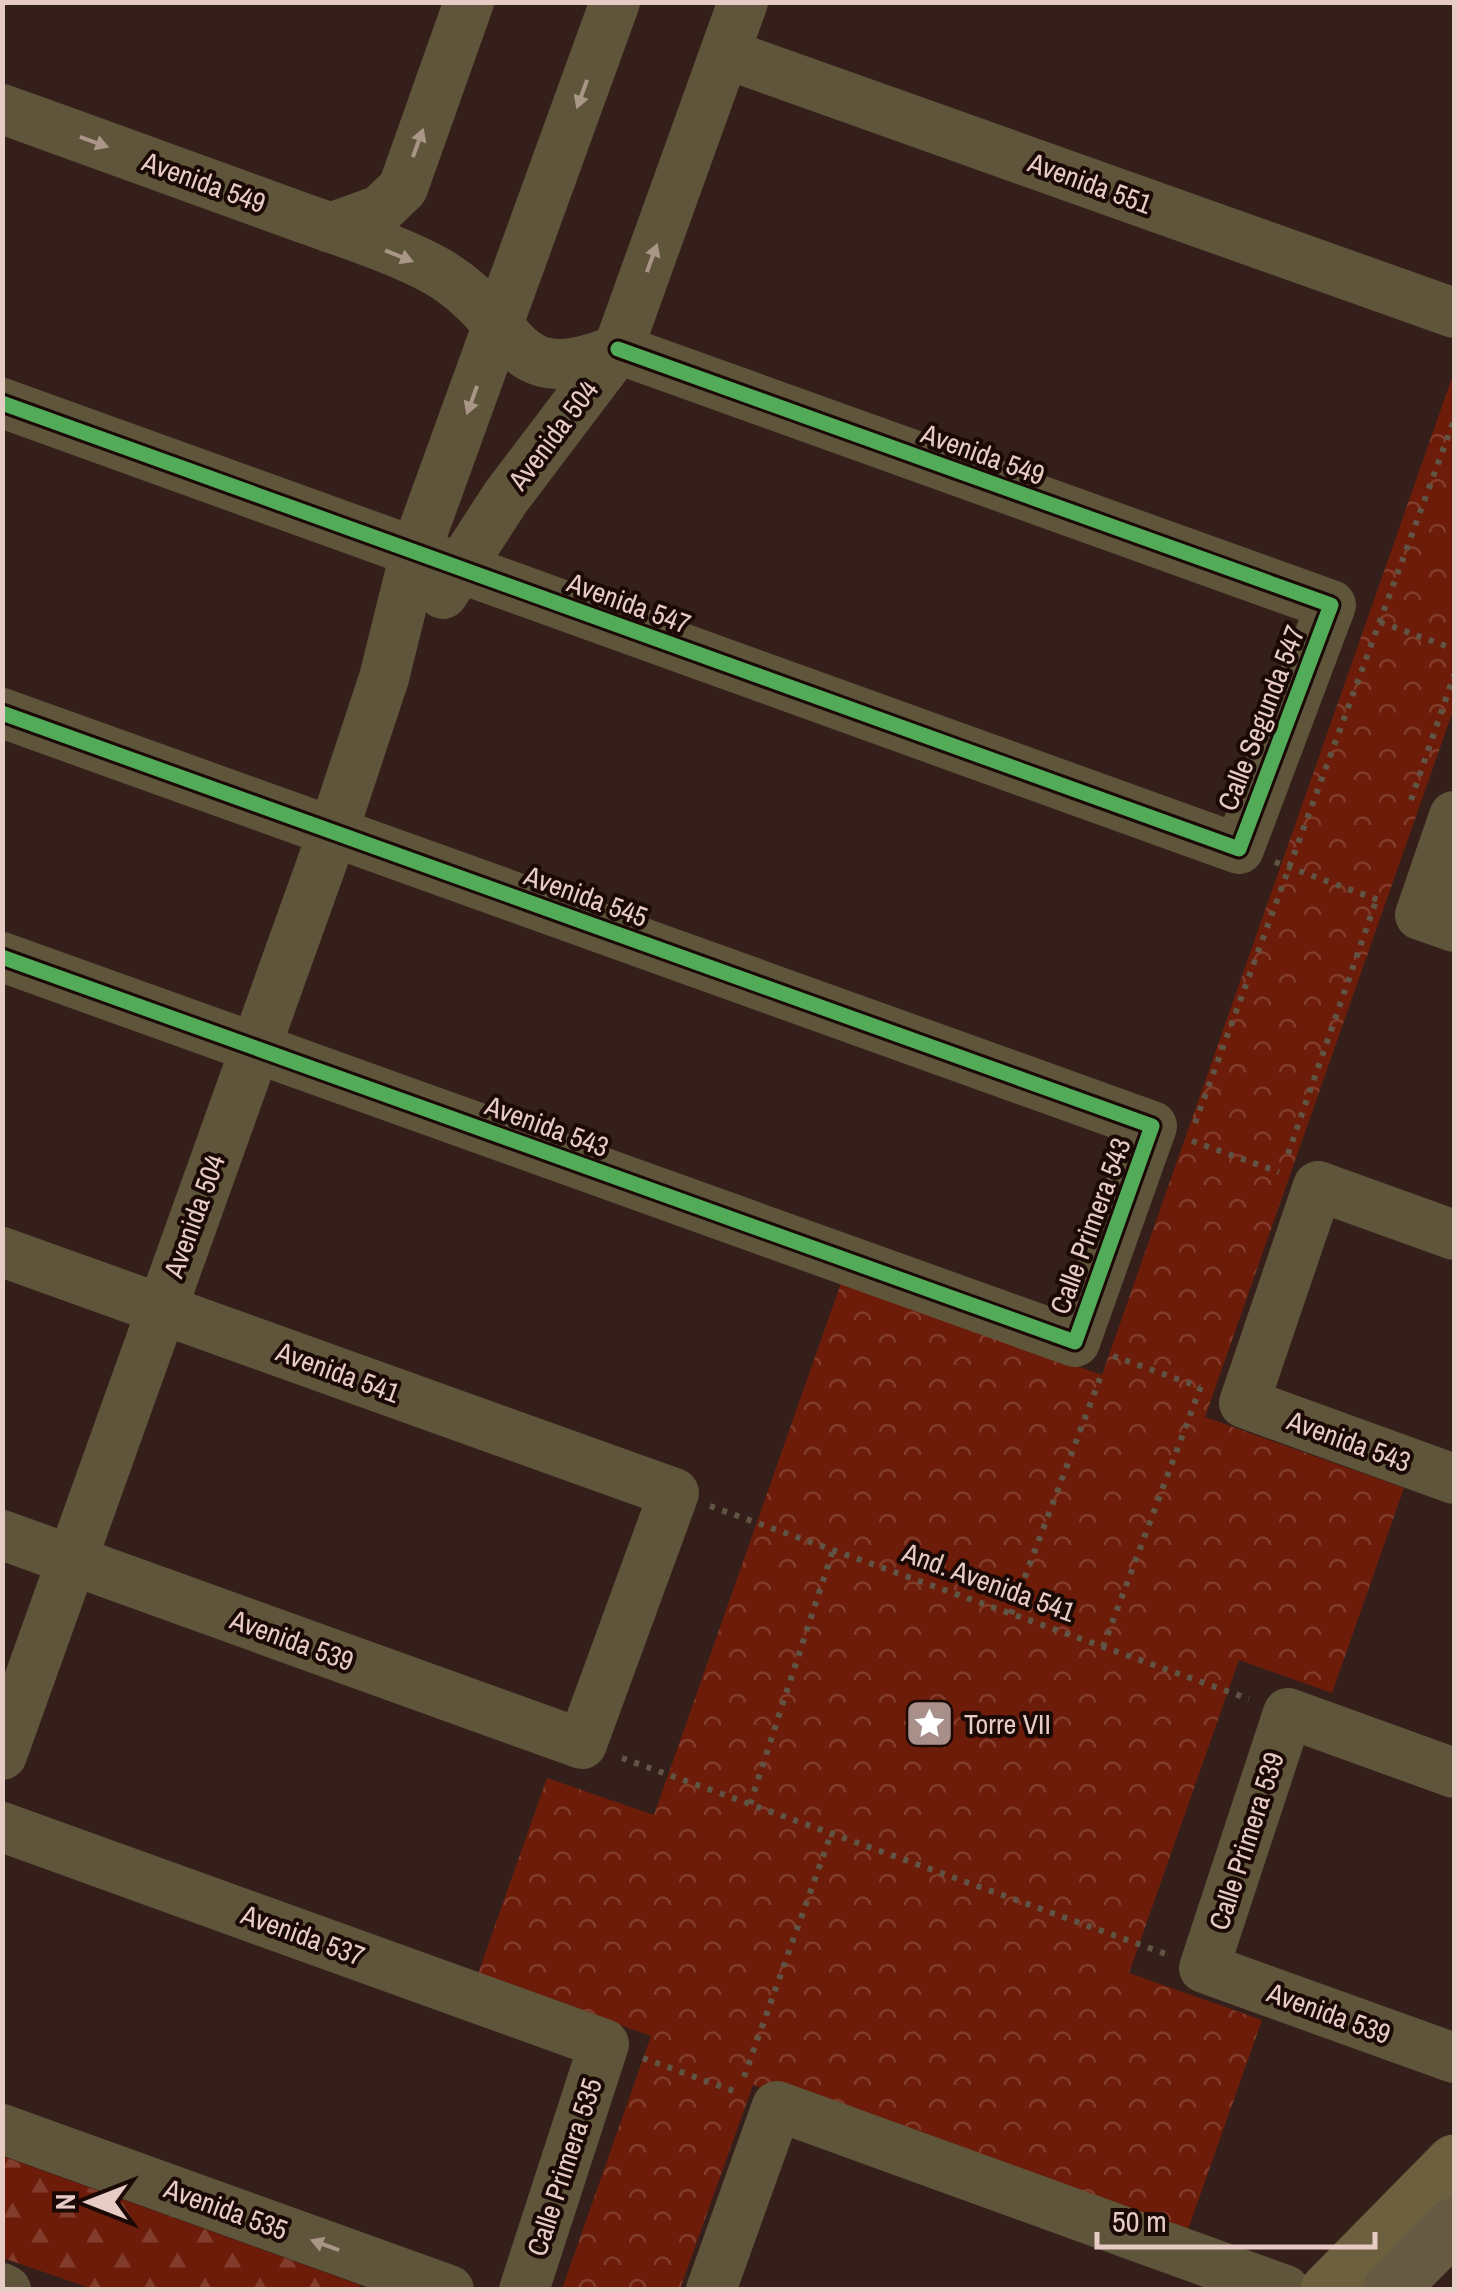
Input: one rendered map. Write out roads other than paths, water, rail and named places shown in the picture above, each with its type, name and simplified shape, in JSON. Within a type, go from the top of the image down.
[{"type":"highway","points":[[1390,2290],[1454,2225]]},
{"type":"main road","points":[[1328,2290],[1454,2162]]},
{"type":"street","points":[[330,228],[380,210],[402,188],[469,2]]},
{"type":"street","name":"Avenida 504","points":[[2,1754],[333,832],[384,678],[438,561],[498,328],[614,2]]},
{"type":"street","name":"Avenida 504","points":[[438,561],[506,497],[618,350],[743,2]]},
{"type":"street","name":"Avenida 551","points":[[726,54],[1454,313]]},
{"type":"street","name":"Avenida 549","points":[[2,109],[330,228],[449,279],[530,356],[546,363],[585,363],[618,350],[1331,605]]},
{"type":"street","name":"Avenida 547","points":[[2,404],[1239,849]]},
{"type":"street","name":"Calle Segunda 547","points":[[1239,849],[1331,605]]},
{"type":"street","name":"Avenida 545","points":[[2,713],[1175,1141]]},
{"type":"street","points":[[1437,921],[1454,816]]},
{"type":"street","name":"Avenida 543","points":[[2,956],[1092,1348]]},
{"type":"street","name":"Calle Primera 543","points":[[1092,1348],[1175,1141]]},
{"type":"street","name":"Avenida 543","points":[[1454,1236],[1318,1186],[1244,1403],[1454,1478]]},
{"type":"street","name":"Avenida 541","points":[[2,1252],[674,1493],[582,1744]]},
{"type":"street","name":"Avenida 539","points":[[2,1535],[582,1744]]},
{"type":"street","name":"Calle Primera 539","points":[[1204,1968],[1288,1713],[1454,1773]]},
{"type":"street","name":"Avenida 537","points":[[2,1827],[604,2044]]},
{"type":"street","name":"Avenida 539","points":[[1204,1968],[1454,2058]]},
{"type":"street","name":"Calle Primera 535","points":[[524,2290],[604,2044]]},
{"type":"street","points":[[710,2290],[758,2100],[1285,2290]]},
{"type":"street","name":"Avenida 535","points":[[2,2129],[392,2280],[449,2290]]},
{"type":"place","name":"Torre VII","points":[[929,1724]]}]
